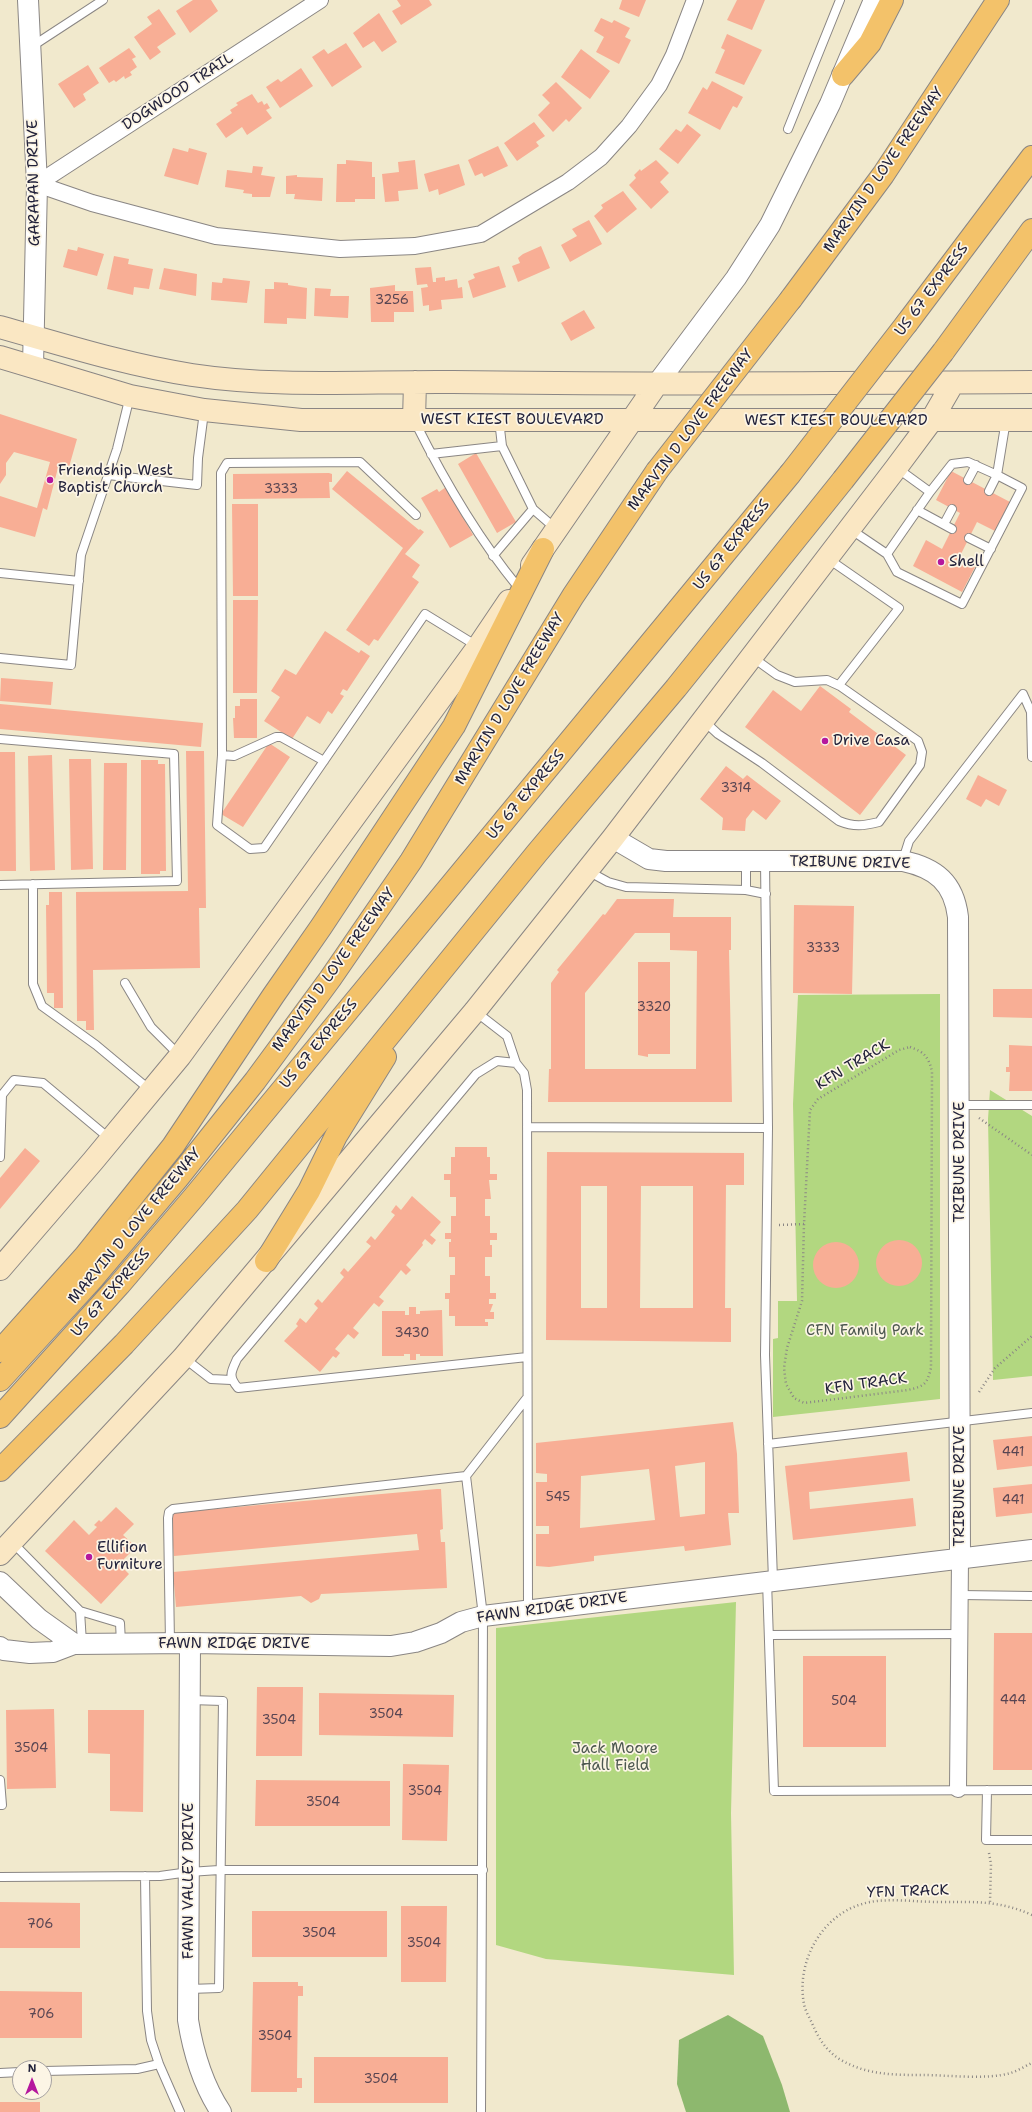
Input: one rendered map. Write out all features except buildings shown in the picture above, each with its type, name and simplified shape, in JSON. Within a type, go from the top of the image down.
[{"type":"highway","points":[[843,75],[870,43],[892,0]]},
{"type":"highway","name":"MARVIN D LOVE FREEWAY","points":[[0,1380],[94,1277],[177,1179],[255,1081],[330,979],[411,862],[573,596],[657,471],[884,175],[998,0]]},
{"type":"highway","name":"US 67 EXPRESS","points":[[0,1417],[119,1285],[194,1197],[790,474],[907,323],[1032,157]]},
{"type":"highway","points":[[0,1470],[124,1344],[246,1210],[416,1000],[676,688],[843,480],[943,352],[1032,230]]},
{"type":"highway","points":[[0,1351],[85,1256],[173,1146],[321,927],[454,726],[543,549]]},
{"type":"highway","points":[[266,1261],[309,1191],[336,1136],[399,1034],[416,1000]]},
{"type":"main road","points":[[0,327],[119,361],[192,375],[256,383],[415,382],[656,385],[1032,382]]},
{"type":"main road","name":"WEST KIEST BOULEVARD","points":[[0,357],[122,394],[204,410],[301,420],[1032,420]]},
{"type":"main road","points":[[119,361],[122,394]]},
{"type":"main road","points":[[414,420],[415,382]]},
{"type":"main road","points":[[6,1548],[183,1358],[475,1011],[613,838],[896,468],[931,421],[953,383]]},
{"type":"main road","points":[[0,1269],[180,1056],[478,647],[556,529],[656,385]]},
{"type":"street","name":"GARAPAN DRIVE","points":[[28,0],[37,184],[33,366]]},
{"type":"street","name":"DOGWOOD TRAIL","points":[[37,184],[320,0]]},
{"type":"street","points":[[37,184],[92,203],[224,237],[340,249],[415,246],[481,234],[568,182],[601,156],[629,126],[659,84],[674,55],[695,0]]},
{"type":"street","points":[[656,385],[736,278],[770,225],[843,75],[874,0]]},
{"type":"street","name":"TRIBUNE DRIVE","points":[[613,838],[649,859],[684,862],[903,861],[921,865],[934,872],[947,884],[956,900],[967,1105],[968,1421],[960,1558],[961,1634],[958,1789]]},
{"type":"street","name":"FAWN RIDGE DRIVE","points":[[0,1647],[4,1650],[30,1653],[53,1652],[78,1644],[190,1643],[391,1646],[415,1642],[441,1633],[462,1622],[483,1616],[770,1580],[1032,1550]]},
{"type":"street","points":[[0,1582],[40,1620],[78,1644]]},
{"type":"street","name":"FAWN VALLEY DRIVE","points":[[190,1643],[188,2020],[192,2047],[205,2080],[221,2112]]},
{"type":"lane","points":[[30,48],[103,0]]},
{"type":"lane","points":[[788,129],[840,0]]},
{"type":"lane","points":[[0,658],[71,665],[81,555],[117,449],[122,394]]},
{"type":"lane","points":[[108,475],[198,485],[198,458],[204,410]]},
{"type":"lane","points":[[414,420],[431,454],[492,556],[518,587]]},
{"type":"lane","points":[[498,420],[502,446],[533,509],[556,529]]},
{"type":"lane","points":[[989,491],[997,475],[1006,420]]},
{"type":"lane","points":[[431,454],[502,446]]},
{"type":"lane","points":[[416,514],[360,462],[227,463],[221,473],[222,755],[217,825],[250,849],[264,848],[425,614],[478,647]]},
{"type":"lane","points":[[849,529],[887,554],[896,572],[962,604],[1022,488],[968,462],[952,464],[930,492],[887,554]]},
{"type":"lane","points":[[968,480],[976,465]]},
{"type":"lane","points":[[896,468],[930,492]]},
{"type":"lane","points":[[492,556],[533,509]]},
{"type":"lane","points":[[944,524],[952,509]]},
{"type":"lane","points":[[918,510],[952,529]]},
{"type":"lane","points":[[969,538],[991,549]]},
{"type":"lane","points":[[827,558],[900,608],[839,685]]},
{"type":"lane","points":[[0,573],[79,581]]},
{"type":"lane","points":[[703,720],[718,734],[762,763],[839,821],[856,826],[879,822],[920,765],[922,752],[918,741],[839,685],[826,680],[795,682],[778,676],[752,656]]},
{"type":"lane","points":[[903,861],[909,841],[1023,694],[1031,712],[1032,756]]},
{"type":"lane","points":[[222,755],[234,756],[276,737],[280,737],[324,761]]},
{"type":"lane","points":[[0,739],[174,754],[177,881],[0,885]]},
{"type":"lane","points":[[765,861],[768,1128],[765,1355],[770,1580],[769,1635],[774,1791],[958,1789],[1032,1790]]},
{"type":"lane","points":[[746,862],[746,890]]},
{"type":"lane","points":[[587,870],[608,882],[626,887],[746,890],[766,894]]},
{"type":"lane","points":[[33,884],[33,984],[42,1006],[96,1045],[151,1091]]},
{"type":"lane","points":[[124,983],[151,1027],[180,1056]]},
{"type":"lane","points":[[475,1011],[507,1036],[516,1063],[524,1073],[527,1090],[526,1399],[528,1610]]},
{"type":"lane","points":[[516,1063],[497,1062],[476,1074],[237,1359],[232,1371],[232,1380],[238,1388],[526,1357]]},
{"type":"lane","points":[[0,1157],[2,1095],[14,1080],[43,1083],[110,1140]]},
{"type":"lane","points":[[967,1105],[1032,1104]]},
{"type":"lane","points":[[527,1127],[768,1128]]},
{"type":"lane","points":[[183,1358],[210,1379],[232,1380]]},
{"type":"lane","points":[[481,2112],[483,1616],[466,1476],[526,1399]]},
{"type":"lane","points":[[768,1444],[1032,1413]]},
{"type":"lane","points":[[170,1643],[168,1518],[169,1512],[173,1509],[466,1476]]},
{"type":"lane","points":[[6,1548],[80,1611],[120,1623],[121,1644]]},
{"type":"lane","points":[[961,1595],[1032,1596]]},
{"type":"lane","points":[[78,1644],[80,1611]]},
{"type":"lane","points":[[769,1635],[961,1634]]},
{"type":"lane","points":[[188,1989],[219,1988],[219,1870],[223,1701],[190,1700]]},
{"type":"lane","points":[[0,1780],[2,1805],[0,1805]]},
{"type":"lane","points":[[987,1790],[986,1840],[1032,1840]]},
{"type":"lane","points":[[0,1877],[160,1876],[219,1870],[483,1870]]},
{"type":"lane","points":[[145,1876],[147,2011],[151,2040],[159,2064],[180,2112]]},
{"type":"lane","points":[[52,2072],[137,2069],[159,2064]]},
{"type":"lane","points":[[0,2073],[12,2072]]},
{"type":"path","name":"KFN TRACK","points":[[910,1047],[922,1051],[929,1058],[932,1071],[931,1368],[928,1381],[922,1387],[817,1403],[804,1403],[794,1398],[786,1384],[784,1368],[787,1348],[802,1301],[804,1224],[810,1110],[814,1103],[899,1050],[910,1047]]},
{"type":"path","points":[[967,1105],[979,1119],[1032,1154]]},
{"type":"path","points":[[767,1225],[804,1224]]},
{"type":"path","points":[[968,1421],[980,1389],[995,1368],[1032,1336]]},
{"type":"path","points":[[986,1840],[991,1864],[990,1902]]},
{"type":"path","name":"YFN TRACK","points":[[1032,1915],[1013,1907],[990,1902],[884,1901],[862,1903],[841,1914],[822,1931],[808,1954],[802,1978],[804,2005],[818,2039],[839,2059],[857,2069],[884,2074],[988,2076],[1010,2074],[1032,2063]]},
{"type":"green space","name":"CFN Family Park","points":[[940,994],[940,1399],[773,1417],[773,1339],[778,1338],[778,1301],[797,1301],[793,1104],[798,995]]},
{"type":"green space","points":[[990,1090],[1032,1116],[1032,1376],[993,1380],[988,1119]]},
{"type":"green space","name":"Jack Moore Hall Field","points":[[736,1602],[731,1813],[734,1975],[546,1959],[496,1945],[496,1628]]},
{"type":"green space","points":[[728,2015],[763,2036],[782,2085],[790,2112],[686,2112],[677,2084],[679,2040]]},
{"type":"place","name":"Friendship West Baptist Church","points":[[50,480]]},
{"type":"place","name":"Shell","points":[[941,562]]},
{"type":"place","name":"Drive Casa","points":[[825,741]]},
{"type":"place","name":"Ellifion Furniture","points":[[89,1557]]}]
